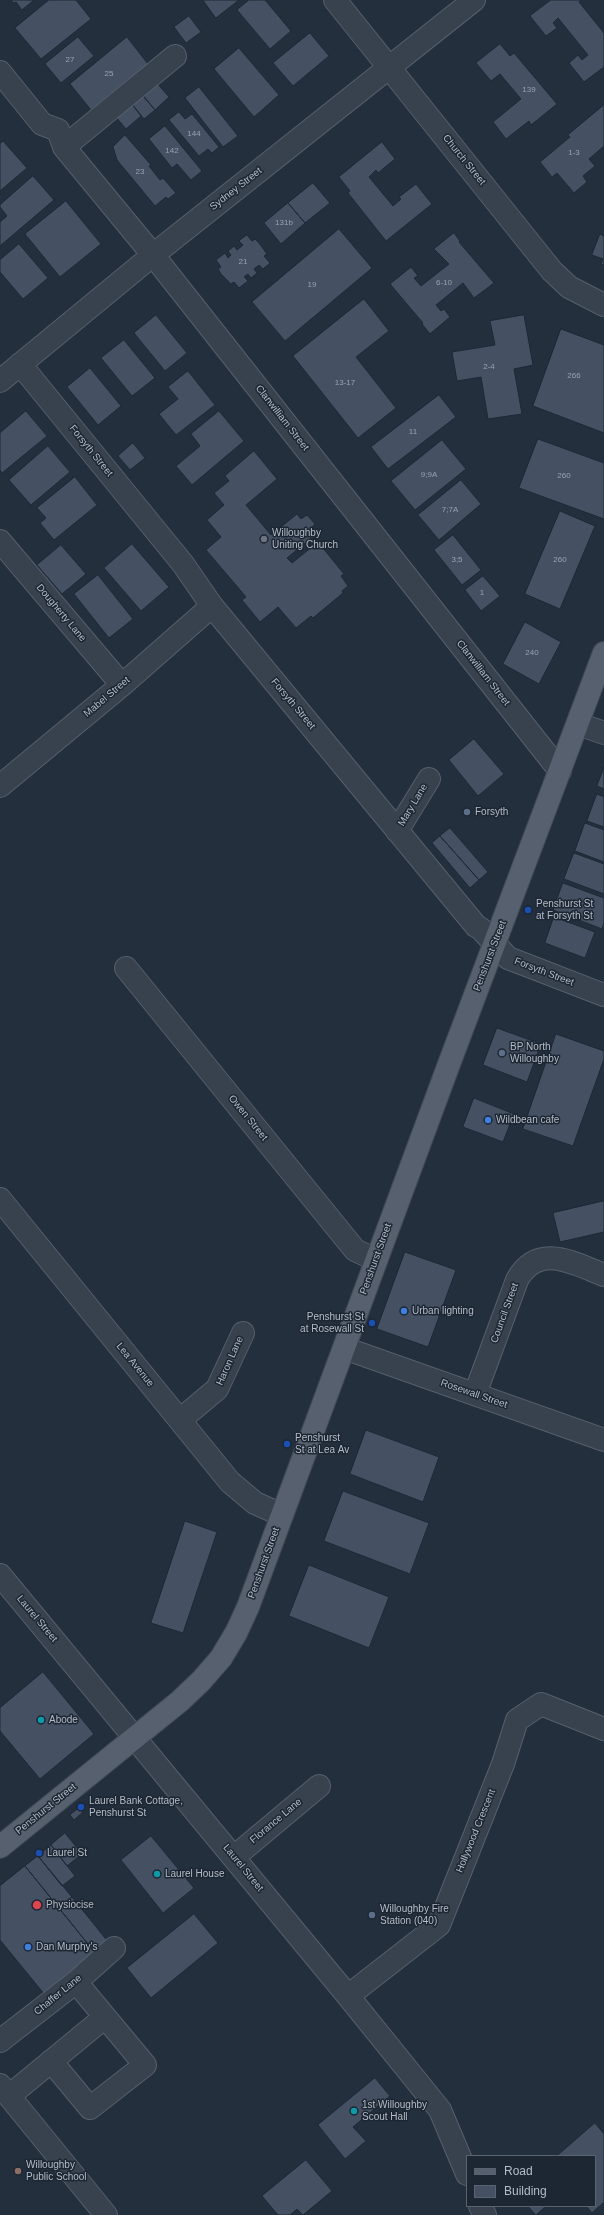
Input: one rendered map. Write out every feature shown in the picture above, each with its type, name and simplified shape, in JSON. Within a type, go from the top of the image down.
[{"type":"main road","name":"Penshurst Street","points":[[0,1847],[180,1701],[222,1658],[236,1633],[248,1607],[376,1260],[604,653]]},
{"type":"street","name":"Church Street","points":[[336,0],[552,271],[569,287],[591,300],[604,305]]},
{"type":"street","name":"Sydney Street","points":[[0,381],[153,255],[474,0]]},
{"type":"street","points":[[64,147],[175,56]]},
{"type":"street","name":"Clanwilliam Street","points":[[0,72],[42,124],[58,130],[64,147],[153,255],[560,771]]},
{"type":"street","name":"Forsyth Street","points":[[20,364],[183,564],[212,606],[476,926],[508,958],[604,995]]},
{"type":"street","name":"Dougherty Lane","points":[[0,541],[122,685]]},
{"type":"street","name":"Mabel Street","points":[[0,786],[122,685],[212,606]]},
{"type":"street","points":[[578,724],[604,733]]},
{"type":"street","name":"Mary Lane","points":[[398,831],[429,779]]},
{"type":"street","name":"Owen Street","points":[[126,968],[356,1250],[376,1260]]},
{"type":"street","name":"Lea Avenue","points":[[0,1199],[230,1482],[255,1504],[282,1515]]},
{"type":"street","name":"Council Street","points":[[475,1394],[517,1280],[527,1266],[540,1260],[554,1257],[604,1275]]},
{"type":"street","name":"Haron Lane","points":[[180,1420],[217,1389],[243,1333]]},
{"type":"street","name":"Rosewall Street","points":[[344,1348],[604,1440]]},
{"type":"street","name":"Laurel Street","points":[[0,1575],[234,1857],[440,2110],[466,2172]]},
{"type":"street","name":"Hollywood Crescent","points":[[348,1996],[439,1925],[503,1764],[517,1720],[541,1704],[604,1729]]},
{"type":"street","name":"Florance Lane","points":[[234,1857],[319,1786]]},
{"type":"street","name":"Chaffer Lane","points":[[0,2041],[76,1982],[114,1948]]},
{"type":"street","points":[[51,2061],[90,2108],[144,2065],[76,1982]]},
{"type":"street","points":[[105,2016],[51,2061],[4,2090],[106,2215]]},
{"type":"building","points":[[11,0],[34,0],[22,10],[16,2],[14,3]]},
{"type":"building","points":[[49,0],[76,0],[91,19],[41,59],[15,28]]},
{"type":"building","points":[[203,0],[239,0],[216,18]]},
{"type":"building","points":[[249,0],[265,0],[291,31],[270,49],[237,10]]},
{"type":"building","points":[[551,0],[582,0],[579,2],[604,33],[604,67],[584,82],[569,63],[578,55],[582,60],[588,55],[558,18],[553,23],[557,28],[546,36],[530,16]]},
{"type":"building","points":[[189,16],[201,32],[186,43],[174,27]]},
{"type":"building","points":[[310,33],[329,56],[293,86],[273,63]]},
{"type":"building","points":[[78,37],[94,56],[61,83],[45,64]]},
{"type":"building","points":[[127,37],[148,64],[91,110],[70,84]]},
{"type":"building","points":[[500,44],[510,56],[514,53],[557,104],[531,125],[529,121],[506,139],[493,122],[521,99],[500,74],[491,81],[476,63]]},
{"type":"building","points":[[239,48],[279,95],[254,117],[214,69]]},
{"type":"building","points":[[156,82],[169,97],[155,110],[142,94]]},
{"type":"building","points":[[199,87],[238,136],[223,147],[185,98]]},
{"type":"building","points":[[143,96],[155,110],[144,119],[132,104]]},
{"type":"building","points":[[131,103],[141,116],[126,129],[115,116]]},
{"type":"building","points":[[604,105],[604,146],[589,159],[595,166],[583,176],[587,182],[574,193],[557,173],[552,177],[540,162],[570,137],[568,135]]},
{"type":"building","points":[[179,112],[185,119],[192,114],[219,147],[212,153],[208,149],[199,156],[169,120]]},
{"type":"building","points":[[165,126],[202,171],[191,180],[177,164],[172,168],[149,139]]},
{"type":"building","points":[[125,135],[151,165],[149,166],[160,180],[163,178],[176,193],[168,199],[166,197],[155,206],[117,160],[113,147]]},
{"type":"building","points":[[3,141],[27,168],[0,191],[0,144]]},
{"type":"building","points":[[382,142],[395,159],[378,173],[376,170],[369,177],[393,206],[401,199],[399,197],[416,184],[432,204],[386,241],[348,193],[350,191],[339,177]]},
{"type":"building","points":[[33,176],[54,200],[0,246],[0,222],[7,216],[0,205]]},
{"type":"building","points":[[313,183],[330,203],[305,223],[288,203]]},
{"type":"building","points":[[66,201],[101,244],[60,277],[25,234]]},
{"type":"building","points":[[288,203],[305,223],[281,244],[264,223]]},
{"type":"building","points":[[339,229],[372,268],[285,341],[252,302]]},
{"type":"building","points":[[454,233],[460,241],[459,242],[494,283],[474,298],[463,283],[436,305],[441,311],[444,309],[450,317],[430,334],[422,324],[423,323],[390,284],[411,267],[418,276],[414,278],[421,286],[449,264],[434,249]]},
{"type":"building","points":[[600,234],[604,236],[604,265],[601,264],[603,259],[592,255]]},
{"type":"building","points":[[247,235],[252,241],[255,239],[259,243],[267,254],[264,256],[270,263],[263,269],[259,265],[254,269],[257,273],[251,278],[248,274],[244,277],[248,281],[239,288],[234,282],[231,284],[221,274],[218,269],[221,267],[216,260],[225,253],[228,258],[231,255],[228,251],[234,246],[237,250],[243,245],[239,241]]},
{"type":"building","points":[[19,244],[48,278],[23,299],[0,272],[0,260]]},
{"type":"building","points":[[364,299],[389,331],[356,357],[396,408],[358,438],[293,356]]},
{"type":"building","points":[[156,315],[187,353],[165,371],[134,333]]},
{"type":"building","points":[[524,315],[533,365],[514,369],[522,414],[488,419],[481,377],[457,381],[452,352],[495,345],[490,321]]},
{"type":"building","points":[[561,329],[604,345],[604,433],[533,406]]},
{"type":"building","points":[[124,340],[155,378],[132,396],[101,358]]},
{"type":"building","points":[[90,368],[121,406],[98,425],[67,387]]},
{"type":"building","points":[[188,371],[215,405],[176,435],[159,414],[178,399],[168,387]]},
{"type":"building","points":[[439,395],[456,417],[388,469],[371,447]]},
{"type":"building","points":[[26,411],[47,436],[2,473],[0,470],[0,433]]},
{"type":"building","points":[[219,411],[244,441],[192,485],[176,466],[200,446],[191,434]]},
{"type":"building","points":[[538,439],[604,463],[604,519],[519,488]]},
{"type":"building","points":[[442,440],[466,469],[415,510],[391,481]]},
{"type":"building","points":[[133,443],[145,458],[130,470],[118,456]]},
{"type":"building","points":[[48,446],[70,472],[31,505],[9,480]]},
{"type":"building","name":"Willoughby Uniting Church","points":[[254,451],[277,479],[246,505],[271,535],[297,514],[301,519],[307,515],[315,524],[310,529],[315,535],[287,558],[292,563],[318,542],[344,574],[341,576],[348,586],[342,591],[343,593],[313,618],[311,616],[296,628],[278,607],[260,622],[242,600],[246,597],[206,550],[221,537],[207,520],[224,505],[214,493],[229,481],[225,476]]},
{"type":"building","points":[[75,477],[97,505],[54,540],[40,523],[46,518],[37,508]]},
{"type":"building","points":[[461,480],[481,504],[439,540],[418,515]]},
{"type":"building","points":[[560,511],[595,526],[560,609],[525,594]]},
{"type":"building","points":[[453,535],[481,570],[462,585],[434,550]]},
{"type":"building","points":[[132,544],[169,587],[141,611],[104,568]]},
{"type":"building","points":[[61,545],[86,574],[62,594],[37,565]]},
{"type":"building","points":[[98,575],[133,619],[109,638],[74,594]]},
{"type":"building","points":[[483,576],[500,596],[481,611],[465,590]]},
{"type":"building","points":[[525,622],[561,642],[539,684],[503,664]]},
{"type":"building","points":[[474,739],[504,774],[478,796],[449,760]]},
{"type":"building","points":[[604,768],[604,789],[597,786]]},
{"type":"building","points":[[597,794],[604,797],[604,827],[587,821]]},
{"type":"building","points":[[585,823],[604,830],[604,862],[575,851]]},
{"type":"building","points":[[450,828],[488,872],[479,880],[440,836]]},
{"type":"building","points":[[440,836],[479,880],[470,888],[432,843]]},
{"type":"building","points":[[574,853],[604,864],[604,894],[564,879]]},
{"type":"building","points":[[563,883],[604,898],[604,923],[602,929],[553,910]]},
{"type":"building","points":[[554,917],[595,932],[585,958],[545,943]]},
{"type":"building","points":[[497,1028],[541,1044],[527,1082],[483,1065]]},
{"type":"building","points":[[556,1034],[604,1051],[604,1059],[573,1146],[523,1129]]},
{"type":"building","name":"Wildbean cafe","points":[[474,1098],[514,1114],[503,1142],[463,1127]]},
{"type":"building","points":[[604,1201],[604,1232],[560,1242],[553,1213]]},
{"type":"building","points":[[405,1252],[456,1270],[428,1347],[377,1329]]},
{"type":"building","points":[[366,1430],[439,1457],[423,1502],[350,1474]]},
{"type":"building","points":[[343,1491],[429,1523],[410,1574],[324,1541]]},
{"type":"building","points":[[185,1521],[217,1532],[183,1633],[151,1623]]},
{"type":"building","points":[[309,1565],[389,1597],[369,1648],[289,1616]]},
{"type":"building","name":"Abode","points":[[43,1672],[94,1734],[40,1779],[0,1731],[0,1708]]},
{"type":"building","points":[[79,1808],[83,1812],[74,1820],[70,1815]]},
{"type":"building","points":[[65,1833],[82,1854],[67,1866],[51,1845]]},
{"type":"building","name":"Laurel House","points":[[151,1836],[194,1888],[163,1913],[121,1860]]},
{"type":"building","points":[[51,1845],[75,1876],[62,1886],[38,1856]]},
{"type":"building","points":[[38,1856],[72,1897],[59,1908],[25,1866]]},
{"type":"building","points":[[25,1866],[96,1954],[45,1995],[0,1940],[0,1886]]},
{"type":"building","points":[[72,1897],[109,1943],[96,1954],[59,1908]]},
{"type":"building","points":[[194,1914],[218,1943],[151,1998],[127,1968]]},
{"type":"building","name":"1st Willoughby Scout Hall","points":[[375,2078],[390,2096],[353,2127],[366,2141],[345,2159],[318,2125]]},
{"type":"building","points":[[595,2123],[604,2134],[604,2202],[592,2213],[587,2207],[596,2207],[596,2155],[558,2155]]},
{"type":"building","points":[[306,2160],[332,2191],[303,2215],[297,2209],[290,2215],[278,2215],[262,2196]]},
{"type":"building","points":[[529,2207],[545,2207],[536,2215]]},
{"type":"place","name":"Willoughby Uniting Church","points":[[264,539]]},
{"type":"place","name":"Forsyth","points":[[467,812]]},
{"type":"place","name":"Penshurst St at Forsyth St","points":[[528,910]]},
{"type":"place","name":"BP North Willoughby","points":[[502,1053]]},
{"type":"place","name":"Wildbean cafe","points":[[488,1120]]},
{"type":"place","name":"Urban lighting","points":[[404,1311]]},
{"type":"place","name":"Penshurst St at Rosewall St","points":[[372,1323]]},
{"type":"place","name":"Penshurst St at Lea Av","points":[[287,1444]]},
{"type":"place","name":"Abode","points":[[41,1720]]},
{"type":"place","name":"Laurel Bank Cottage, Penshurst St","points":[[81,1807]]},
{"type":"place","name":"Laurel St","points":[[39,1853]]},
{"type":"place","name":"Laurel House","points":[[157,1874]]},
{"type":"place","name":"Physiocise","points":[[37,1905]]},
{"type":"place","name":"Willoughby Fire Station (040)","points":[[372,1915]]},
{"type":"place","name":"Dan Murphy's","points":[[28,1947]]},
{"type":"place","name":"1st Willoughby Scout Hall","points":[[354,2111]]},
{"type":"place","name":"Willoughby Public School","points":[[18,2171]]}]
